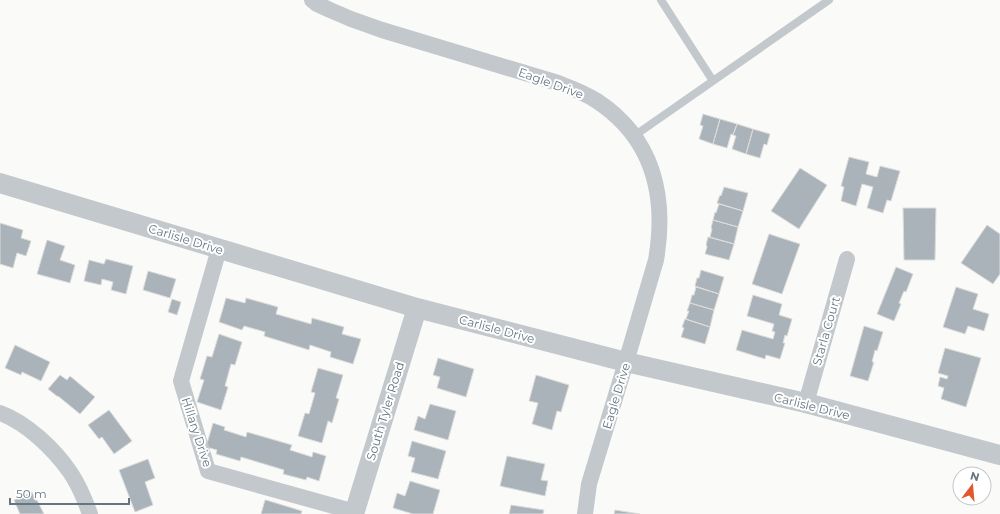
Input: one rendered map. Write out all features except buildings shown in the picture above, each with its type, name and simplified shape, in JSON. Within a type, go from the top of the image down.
[{"type":"street","name":"Eagle Drive","points":[[312,0],[317,4],[350,20],[558,83],[579,91],[596,100],[622,122],[634,136],[643,151],[656,184],[659,200],[659,243],[656,260],[589,484],[585,514]]},
{"type":"street","name":"Carlisle Drive","points":[[0,183],[417,308],[626,362],[806,403],[1000,455]]},
{"type":"street","name":"Hillary Drive","points":[[219,249],[181,381],[208,471],[354,513]]},
{"type":"street","name":"Starla Court","points":[[806,403],[847,259]]},
{"type":"street","name":"South Tyler Road","points":[[354,513],[417,308]]},
{"type":"street","points":[[0,413],[10,417],[38,436],[57,456],[77,483],[90,514]]},
{"type":"lane","points":[[661,0],[713,81]]},
{"type":"lane","points":[[634,136],[829,0]]}]
